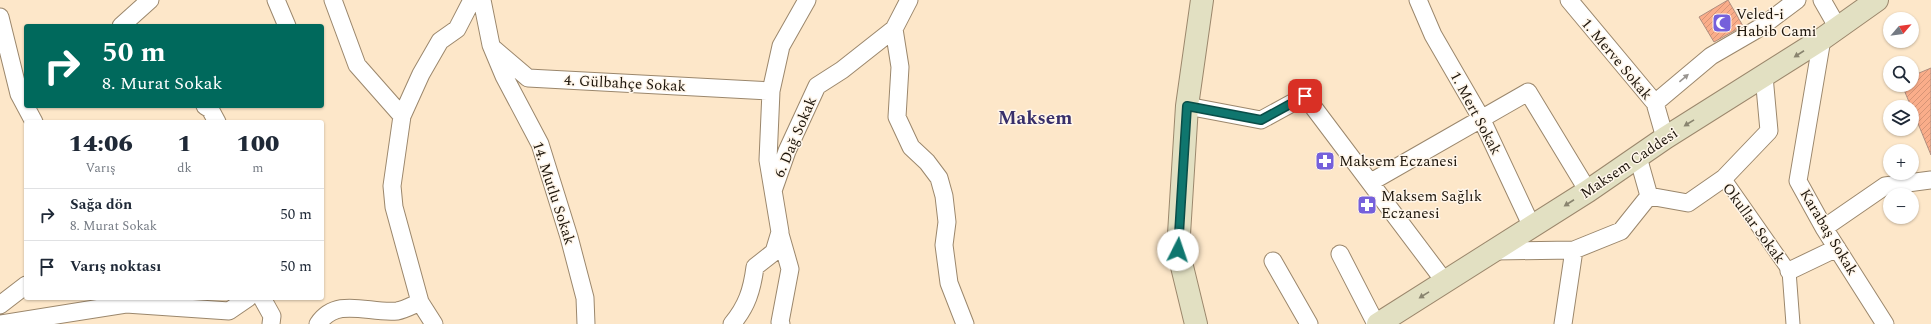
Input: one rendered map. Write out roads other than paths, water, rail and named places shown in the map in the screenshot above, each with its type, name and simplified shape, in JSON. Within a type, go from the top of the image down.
[{"type":"main road","points":[[1196,324],[1178,250],[1187,106],[1202,0]]},
{"type":"main road","name":"Maksem Caddesi","points":[[1377,324],[1588,191],[1666,138],[1830,33],[1877,0]]},
{"type":"street","points":[[122,24],[150,0]]},
{"type":"street","points":[[276,0],[286,24]]},
{"type":"street","points":[[334,0],[357,65],[402,116]]},
{"type":"street","points":[[434,324],[420,302],[398,221],[392,186],[402,116],[421,74],[440,41],[457,29],[472,0]]},
{"type":"street","name":"14. Mutlu Sokak","points":[[482,0],[490,45],[504,76],[540,144],[571,244],[585,298],[586,324]]},
{"type":"street","name":"6. Dağ Sokak","points":[[732,324],[739,315],[751,291],[756,267],[774,252],[780,234],[774,188],[768,160],[771,91],[781,46],[807,0]]},
{"type":"street","points":[[909,0],[894,29],[900,67],[897,117],[911,147],[927,162],[939,178],[944,196],[946,215],[944,245],[949,283],[965,324]]},
{"type":"street","name":"1. Mert Sokak","points":[[1418,0],[1433,35],[1480,118],[1532,227]]},
{"type":"street","points":[[1654,103],[1711,56],[1761,27],[1797,0]]},
{"type":"street","points":[[1822,0],[1830,33]]},
{"type":"street","name":"1. Merve Sokak","points":[[1573,2],[1654,103],[1666,138]]},
{"type":"street","points":[[0,17],[19,94],[24,103]]},
{"type":"street","name":"6. Dağ Sokak","points":[[774,188],[787,151],[817,86],[842,70],[894,29]]},
{"type":"street","name":"Karabaş Sokak","points":[[1830,33],[1798,181],[1879,323]]},
{"type":"street","name":"4. Gülbahçe Sokak","points":[[490,45],[528,78],[771,91]]},
{"type":"street","points":[[1724,178],[1769,131],[1764,76]]},
{"type":"street","points":[[1371,182],[1480,118],[1528,92],[1588,191]]},
{"type":"street","points":[[1187,106],[1261,120],[1305,96],[1445,282]]},
{"type":"street","points":[[26,108],[33,120]]},
{"type":"street","points":[[208,108],[216,120]]},
{"type":"street","points":[[1495,251],[1574,250],[1621,231],[1649,196],[1638,157]]},
{"type":"street","name":"Okullar Sokak","points":[[1649,196],[1688,203],[1724,178],[1789,272],[1793,324]]},
{"type":"street","points":[[1824,228],[1885,186],[1931,180]]},
{"type":"street","points":[[780,234],[790,268],[780,322],[781,324]]},
{"type":"street","points":[[1789,272],[1837,248]]},
{"type":"street","points":[[1562,324],[1574,250]]},
{"type":"street","points":[[1340,254],[1377,324]]},
{"type":"street","points":[[1273,261],[1308,324]]},
{"type":"street","points":[[0,305],[24,287]]},
{"type":"street","points":[[0,324],[126,304],[229,311],[245,300]]},
{"type":"street","points":[[263,300],[272,316],[271,324]]},
{"type":"street","points":[[318,324],[323,316],[338,308],[398,311],[420,302]]},
{"type":"place","name":"Veled-i Habib Cami","points":[[1722,23]]},
{"type":"place","name":"Maksem Eczanesi","points":[[1325,161]]},
{"type":"place","name":"Maksem Sağlık Eczanesi","points":[[1367,205]]},
{"type":"district","name":"Maksem","points":[[1035,117]]}]
